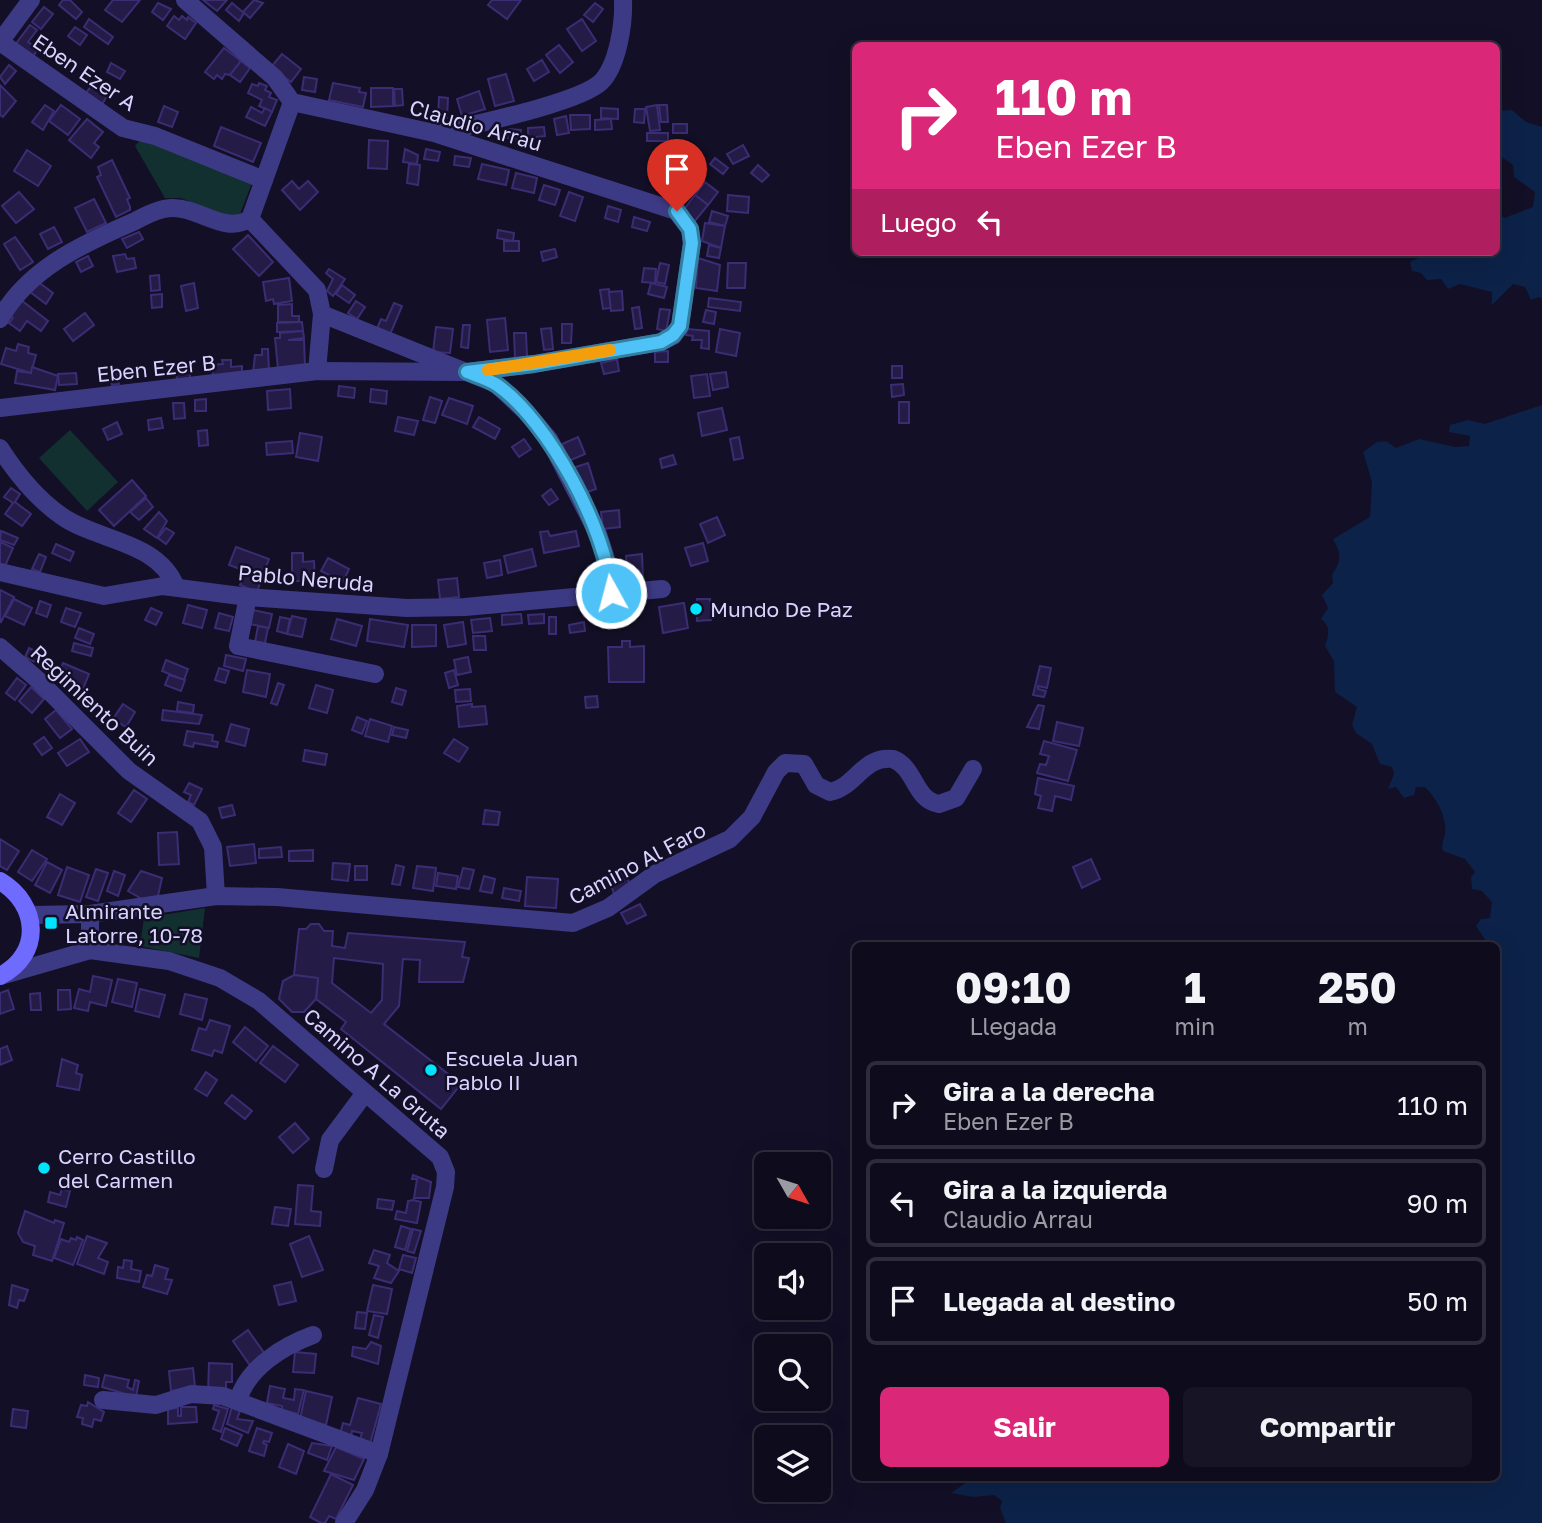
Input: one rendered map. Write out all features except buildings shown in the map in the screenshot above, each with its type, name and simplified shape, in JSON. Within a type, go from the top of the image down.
[{"type":"main road","points":[[0,881],[20,896],[30,915],[32,933],[19,963],[0,976]]},
{"type":"street","points":[[0,42],[31,0]]},
{"type":"street","points":[[185,0],[275,78],[292,102],[250,219]]},
{"type":"street","points":[[434,133],[500,119],[594,87],[612,64],[623,0]]},
{"type":"street","name":"Eben Ezer A","points":[[0,42],[123,128],[155,136],[264,180]]},
{"type":"street","name":"Claudio Arrau","points":[[292,102],[434,133],[677,211],[690,229],[692,243],[682,320]]},
{"type":"street","points":[[0,319],[22,290],[57,260],[163,209],[186,210],[229,225],[250,219]]},
{"type":"street","points":[[250,219],[317,290],[322,314],[317,371]]},
{"type":"street","name":"Eben Ezer B","points":[[322,314],[496,384],[526,411],[549,439],[598,534],[608,565],[611,593]]},
{"type":"street","name":"Eben Ezer B","points":[[0,408],[317,371],[467,372],[534,364],[661,342],[673,335],[682,320]]},
{"type":"street","points":[[0,449],[10,465],[56,512],[78,526],[125,543],[148,555],[165,569],[176,587]]},
{"type":"street","name":"Pablo Neruda","points":[[0,572],[104,596],[151,587],[176,587],[248,597],[436,608],[662,589]]},
{"type":"street","points":[[248,597],[239,646],[375,674]]},
{"type":"street","name":"Regimiento Buin","points":[[0,647],[38,680],[130,771],[200,821],[213,847],[216,896]]},
{"type":"street","name":"Camino Al Faro","points":[[30,915],[90,914],[216,896],[277,897],[573,923],[608,908],[655,874],[730,839],[752,817],[776,772],[785,763],[804,764],[816,785],[831,792],[842,787],[870,762],[893,759],[909,770],[923,796],[939,804],[956,798],[973,769]]},
{"type":"street","points":[[90,914],[90,950]]},
{"type":"street","name":"Camino A La Gruta","points":[[0,976],[90,950],[169,961],[242,989],[435,1151],[444,1164],[446,1180],[379,1454]]},
{"type":"street","points":[[324,1169],[333,1133],[365,1093]]},
{"type":"street","points":[[238,1401],[243,1386],[251,1375],[292,1343],[313,1335]]},
{"type":"street","points":[[103,1400],[156,1405],[191,1394],[223,1396],[379,1454],[365,1490],[344,1523]]},
{"type":"green space","points":[[141,139],[253,180],[240,214],[232,219],[181,198],[165,198],[135,146]]},
{"type":"green space","points":[[70,430],[118,482],[87,511],[39,458]]},
{"type":"green space","points":[[205,908],[199,958],[140,946],[144,918]]},
{"type":"water","points":[[1512,110],[1526,122],[1542,127],[1542,299],[1539,297],[1531,300],[1525,287],[1513,284],[1492,305],[1492,292],[1460,284],[1448,289],[1441,279],[1427,280],[1421,273],[1412,271],[1410,262],[1422,256],[1500,256],[1500,214],[1504,218],[1533,207],[1535,192],[1514,177],[1513,165],[1500,156],[1500,111]]},
{"type":"water","points":[[1542,405],[1542,1523],[1006,1523],[1000,1508],[1002,1501],[994,1495],[973,1497],[951,1493],[968,1481],[1500,1481],[1500,942],[1486,942],[1476,926],[1481,919],[1490,918],[1492,902],[1482,891],[1472,889],[1471,877],[1475,872],[1465,859],[1443,851],[1444,821],[1437,803],[1425,787],[1416,787],[1414,795],[1404,798],[1396,787],[1388,789],[1394,774],[1392,767],[1380,764],[1372,744],[1356,733],[1352,725],[1357,707],[1335,692],[1334,661],[1325,646],[1328,628],[1321,619],[1328,608],[1322,595],[1333,583],[1332,574],[1339,561],[1338,549],[1333,539],[1370,517],[1372,482],[1363,452],[1377,442],[1386,441],[1396,448],[1419,439],[1455,447],[1469,446],[1470,436],[1449,432],[1450,425],[1468,420],[1485,424]]},
{"type":"slow traffic","points":[[488,370],[610,350]]},
{"type":"place","name":"Mundo De Paz","points":[[696,609]]},
{"type":"place","name":"Almirante Latorre, 10-78","points":[[51,923]]},
{"type":"place","name":"Escuela Juan Pablo II","points":[[431,1070]]},
{"type":"place","name":"Cerro Castillo del Carmen","points":[[44,1168]]},
{"type":"route","points":[[611,593],[608,565],[598,534],[549,439],[526,411],[496,384],[467,372],[534,364],[668,339],[677,331],[682,320],[692,243],[690,229],[677,211]]}]
